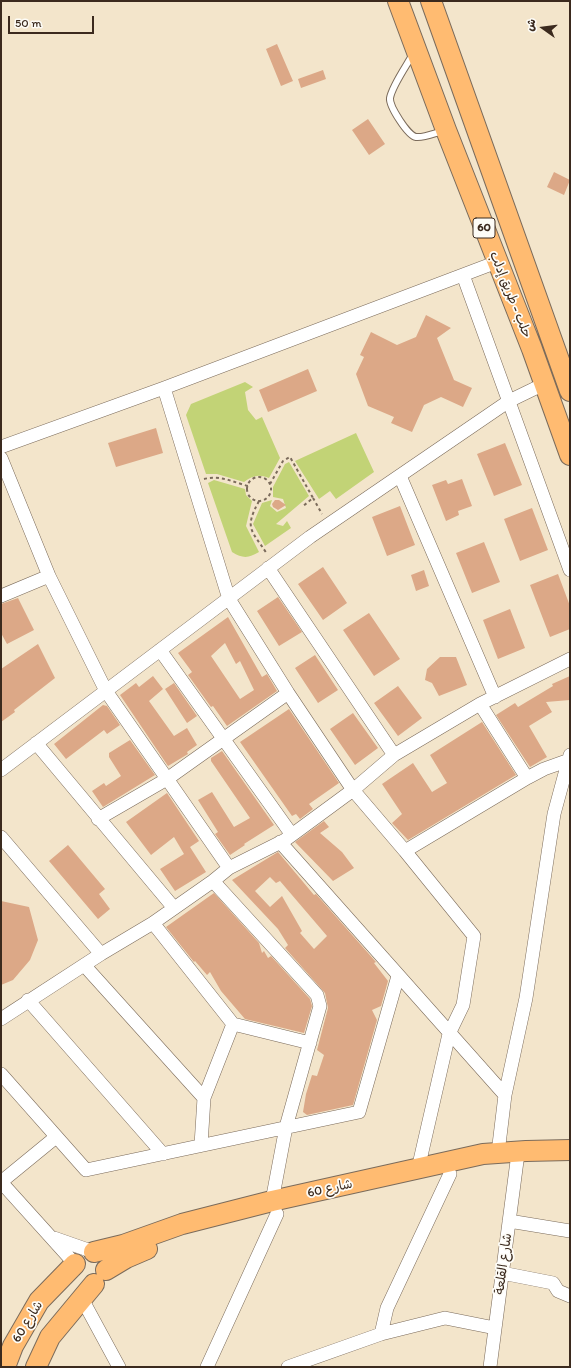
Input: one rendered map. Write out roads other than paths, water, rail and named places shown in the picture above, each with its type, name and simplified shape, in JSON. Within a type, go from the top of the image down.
[{"type":"main road","name":"حلب - طريق إدلب","points":[[398,1],[446,130],[532,349],[570,455]]},
{"type":"main road","name":"حلب - طريق إدلب","points":[[431,1],[570,391]]},
{"type":"main road","points":[[532,349],[553,342]]},
{"type":"main road","name":"شارع 60","points":[[36,1367],[50,1337],[94,1283],[126,1258],[166,1242],[274,1208],[418,1169],[498,1152],[570,1150]]},
{"type":"main road","name":"شارع 60","points":[[94,1252],[123,1245],[182,1224],[450,1174],[486,1165],[517,1161],[570,1160]]},
{"type":"main road","points":[[94,1252],[104,1258],[94,1283],[87,1284],[77,1277],[75,1264],[82,1254],[94,1252]]},
{"type":"main road","name":"شارع 60","points":[[6,1355],[39,1301],[75,1264]]},
{"type":"street","points":[[1,447],[164,388],[497,262]]},
{"type":"street","points":[[463,275],[570,570]]},
{"type":"street","points":[[1,770],[329,524],[509,401],[544,384]]},
{"type":"street","points":[[164,388],[229,599],[288,693],[353,790],[474,936],[463,1005],[449,1034],[418,1169]]},
{"type":"street","points":[[1,458],[49,576],[106,691],[229,868]]},
{"type":"street","points":[[400,476],[495,697]]},
{"type":"street","points":[[270,567],[394,755]]},
{"type":"street","points":[[1,596],[49,576]]},
{"type":"street","points":[[160,650],[225,738],[292,835]]},
{"type":"street","points":[[1,1019],[28,1000],[101,954],[154,923],[229,868],[292,835],[353,790],[394,755],[480,704],[570,659]]},
{"type":"street","points":[[98,819],[167,779],[288,693]]},
{"type":"street","points":[[480,704],[527,778]]},
{"type":"street","points":[[36,743],[174,908]]},
{"type":"street","points":[[405,851],[527,778],[570,757]]},
{"type":"street","points":[[498,1152],[505,1095],[526,998],[554,814],[570,757]]},
{"type":"street","points":[[1,837],[101,954]]},
{"type":"street","points":[[280,842],[449,1034],[505,1095]]},
{"type":"street","points":[[207,1367],[274,1208],[286,1128],[320,1006],[317,995],[213,881]]},
{"type":"street","points":[[154,923],[233,1024],[310,1043]]},
{"type":"street","points":[[84,965],[204,1098]]},
{"type":"street","points":[[1,1074],[86,1170],[359,1112],[398,976]]},
{"type":"street","points":[[28,1000],[163,1154]]},
{"type":"street","points":[[201,1145],[204,1098],[233,1024]]},
{"type":"street","points":[[56,1137],[1,1182],[75,1264]]},
{"type":"street","name":"شارع القلعة","points":[[490,1367],[517,1161]]},
{"type":"street","points":[[381,1334],[387,1308],[450,1174]]},
{"type":"street","points":[[509,1221],[570,1230]]},
{"type":"street","points":[[53,1238],[94,1252]]},
{"type":"street","points":[[502,1273],[553,1283],[558,1291],[570,1296]]},
{"type":"street","points":[[94,1283],[118,1367]]},
{"type":"street","points":[[288,1367],[381,1334],[445,1318],[495,1328]]},
{"type":"lane","points":[[416,49],[391,95],[391,106],[413,136],[420,137],[446,130]]}]
